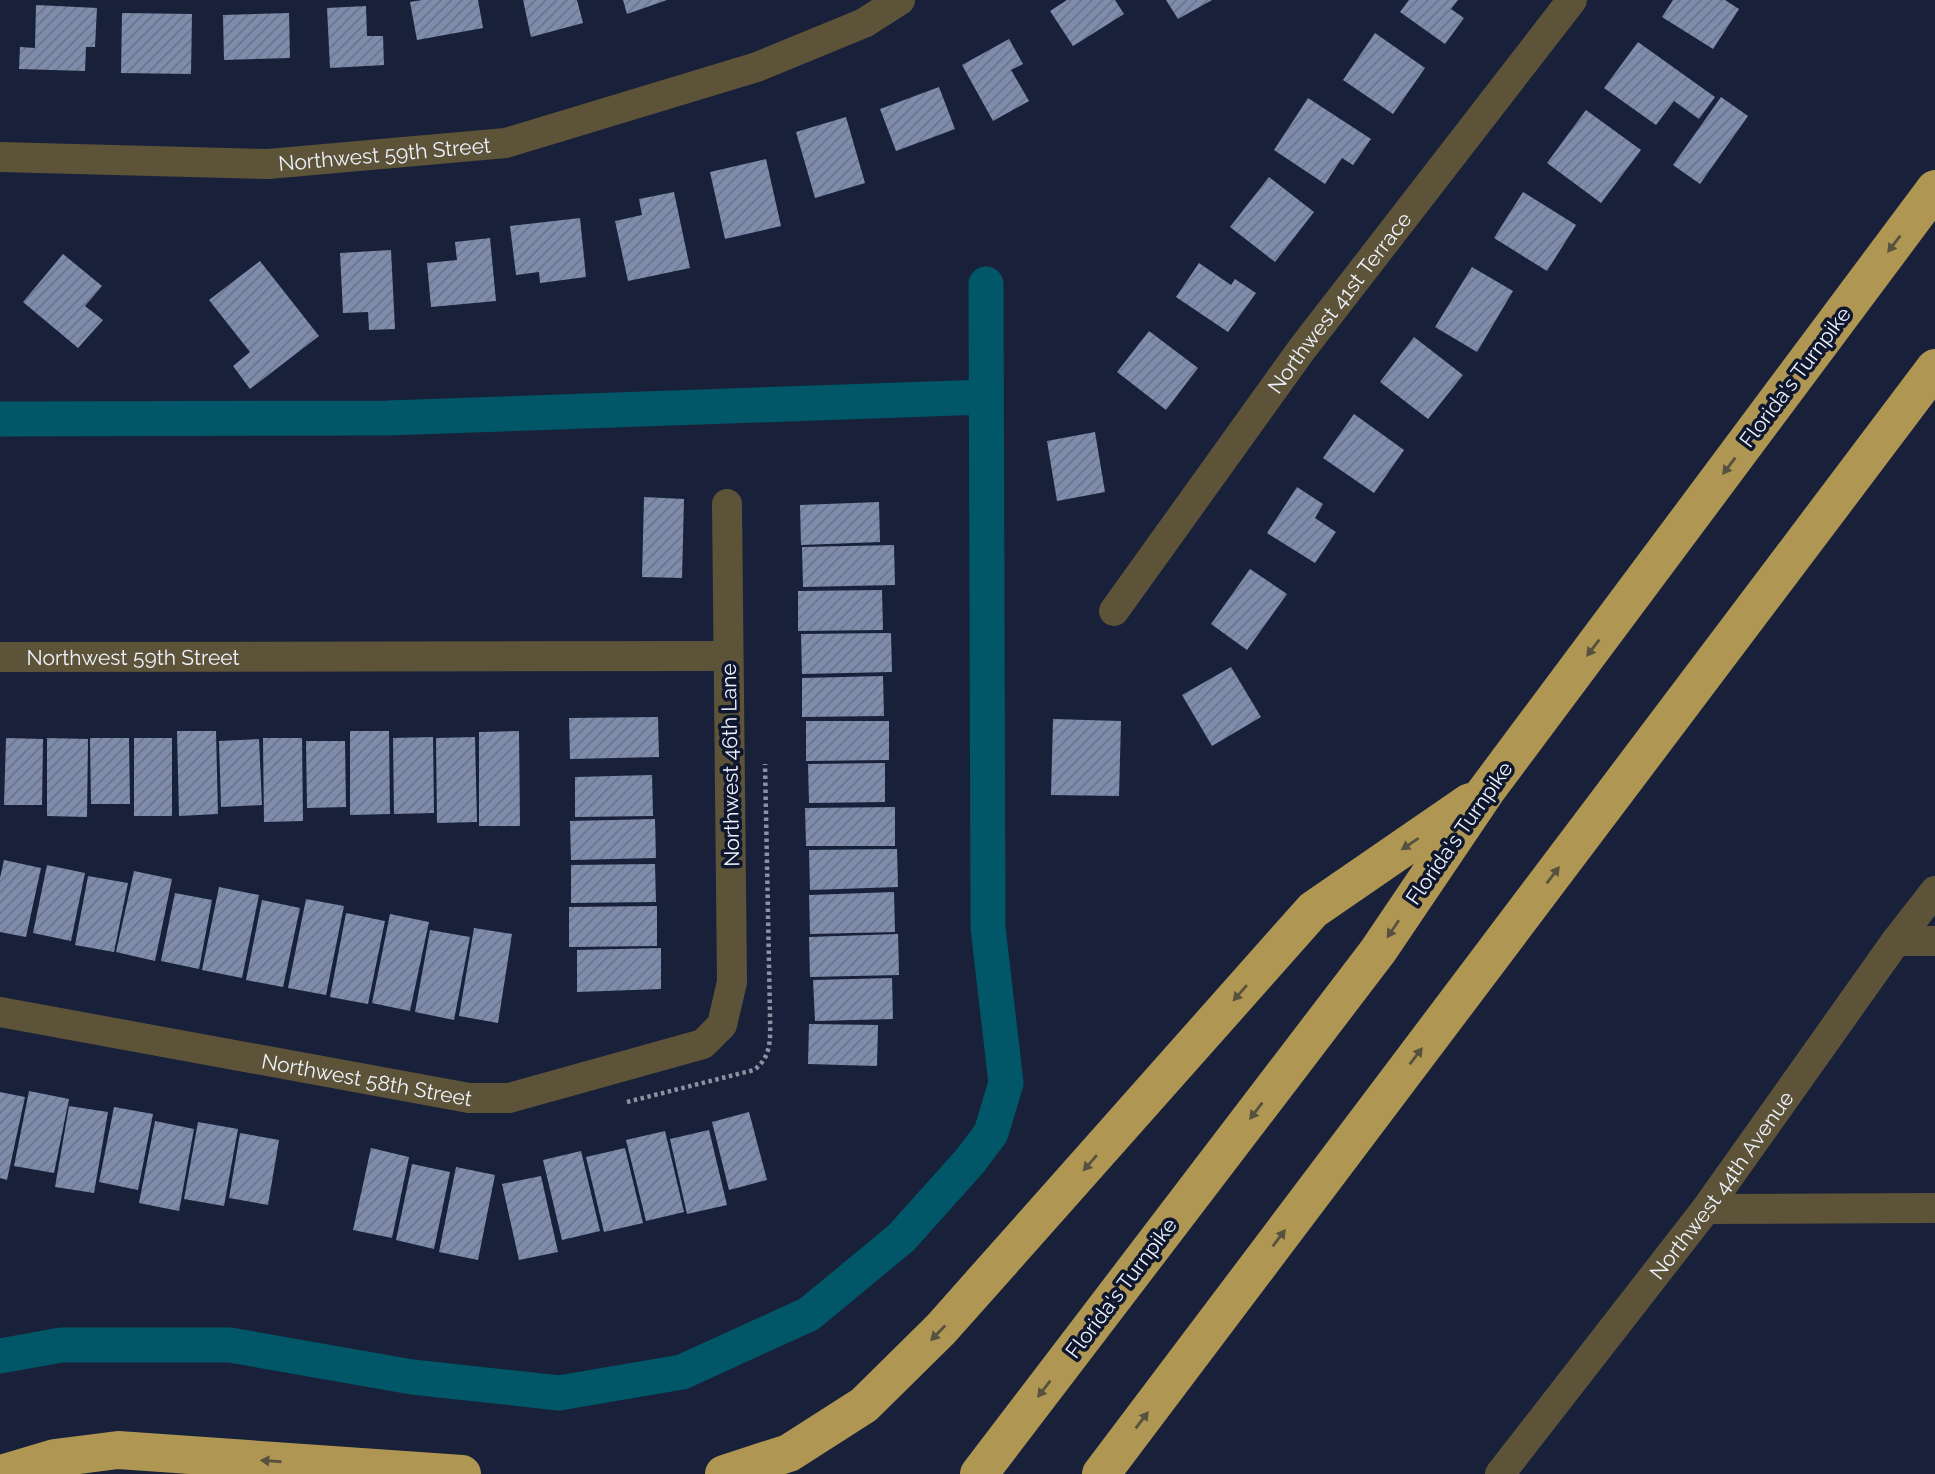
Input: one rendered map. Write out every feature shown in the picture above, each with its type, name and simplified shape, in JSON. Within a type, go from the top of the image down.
[{"type":"highway","name":"Florida's Turnpike","points":[[979,1474],[1378,951],[1486,791],[1935,189]]},
{"type":"highway","points":[[1101,1474],[1935,368]]},
{"type":"highway","points":[[724,1474],[789,1453],[864,1405],[950,1320],[1313,910],[1486,791]]},
{"type":"highway","points":[[1,1474],[55,1458],[118,1450],[462,1474]]},
{"type":"street","name":"Northwest 59th Street","points":[[0,157],[268,164],[506,143],[757,67],[864,23],[900,0]]},
{"type":"street","name":"Northwest 41st Terrace","points":[[1114,611],[1302,349],[1572,0]]},
{"type":"street","name":"Northwest 46th Lane","points":[[722,1025],[732,982],[727,504]]},
{"type":"street","name":"Northwest 59th Street","points":[[0,657],[728,656]]},
{"type":"street","name":"Northwest 44th Avenue","points":[[1500,1474],[1706,1209],[1896,941],[1935,891]]},
{"type":"street","points":[[1896,941],[1935,941]]},
{"type":"street","name":"Northwest 58th Street","points":[[0,1012],[468,1098],[509,1098],[704,1044],[722,1025]]},
{"type":"street","points":[[1706,1209],[1935,1208]]},
{"type":"path","points":[[624,1102],[754,1070],[766,1057],[770,1044],[770,1014],[765,750]]},
{"type":"building","points":[[478,0],[483,28],[417,40],[410,2]]},
{"type":"building","points":[[523,0],[577,0],[583,23],[531,37]]},
{"type":"building","points":[[623,0],[667,0],[627,14]]},
{"type":"building","points":[[1067,0],[1115,0],[1124,14],[1073,46],[1050,11]]},
{"type":"building","points":[[1166,0],[1212,0],[1178,19]]},
{"type":"building","points":[[1409,0],[1458,0],[1451,9],[1464,18],[1445,44],[1400,12]]},
{"type":"building","points":[[1673,0],[1725,0],[1739,9],[1713,49],[1662,17]]},
{"type":"building","points":[[36,5],[97,8],[95,47],[86,47],[85,71],[19,69],[20,47],[35,48]]},
{"type":"building","points":[[366,6],[367,36],[383,36],[384,65],[330,68],[327,8]]},
{"type":"building","points":[[122,13],[192,14],[191,74],[121,73]]},
{"type":"building","points":[[289,13],[290,58],[224,60],[223,15]]},
{"type":"building","points":[[1375,33],[1425,68],[1393,114],[1343,80]]},
{"type":"building","points":[[1009,39],[1023,64],[1011,70],[1029,101],[993,121],[962,65]]},
{"type":"building","points":[[1638,42],[1715,97],[1699,119],[1674,101],[1656,125],[1604,88]]},
{"type":"building","points":[[939,87],[955,129],[896,151],[880,109]]},
{"type":"building","points":[[1721,97],[1748,116],[1700,184],[1673,165]]},
{"type":"building","points":[[1308,98],[1371,139],[1353,165],[1342,158],[1325,184],[1274,150]]},
{"type":"building","points":[[1586,110],[1641,150],[1601,203],[1547,163]]},
{"type":"building","points":[[846,117],[865,183],[815,198],[796,132]]},
{"type":"building","points":[[766,159],[781,226],[725,239],[710,172]]},
{"type":"building","points":[[1269,177],[1314,212],[1275,262],[1230,227]]},
{"type":"building","points":[[674,192],[690,268],[628,281],[615,221],[642,215],[639,199]]},
{"type":"building","points":[[1523,192],[1576,225],[1547,271],[1494,238]]},
{"type":"building","points":[[580,218],[586,277],[540,283],[539,272],[516,275],[510,226]]},
{"type":"building","points":[[490,238],[496,301],[431,307],[427,263],[457,260],[455,242]]},
{"type":"building","points":[[391,250],[395,329],[369,330],[368,312],[343,313],[340,253]]},
{"type":"building","points":[[63,254],[102,286],[85,306],[103,320],[78,348],[23,302]]},
{"type":"building","points":[[260,261],[319,336],[250,389],[233,366],[250,352],[209,300]]},
{"type":"building","points":[[1199,263],[1231,285],[1235,279],[1256,293],[1228,332],[1176,297]]},
{"type":"building","points":[[1472,267],[1513,291],[1477,352],[1435,327]]},
{"type":"building","points":[[1149,331],[1198,368],[1166,410],[1117,372]]},
{"type":"building","points":[[1414,337],[1463,375],[1428,419],[1380,382]]},
{"type":"building","points":[[1354,414],[1404,450],[1374,493],[1323,458]]},
{"type":"building","points":[[1095,432],[1105,492],[1057,501],[1047,441]]},
{"type":"building","points":[[1297,487],[1323,504],[1315,518],[1336,532],[1315,563],[1267,533]]},
{"type":"building","points":[[644,497],[684,499],[682,578],[642,577]]},
{"type":"building","points":[[879,502],[880,542],[801,545],[800,505]]},
{"type":"building","points":[[894,545],[895,585],[803,587],[802,547]]},
{"type":"building","points":[[1250,569],[1287,594],[1247,650],[1211,624]]},
{"type":"building","points":[[882,590],[883,630],[798,631],[798,591]]},
{"type":"building","points":[[891,633],[892,672],[802,674],[801,634]]},
{"type":"building","points":[[1231,667],[1261,717],[1212,746],[1182,695]]},
{"type":"building","points":[[883,676],[884,716],[802,717],[802,678]]},
{"type":"building","points":[[658,717],[659,757],[570,759],[569,718]]},
{"type":"building","points":[[1053,719],[1121,721],[1119,796],[1051,795]]},
{"type":"building","points":[[806,721],[889,721],[889,760],[806,761]]},
{"type":"building","points":[[177,731],[216,731],[218,814],[179,816]]},
{"type":"building","points":[[350,731],[389,731],[390,814],[350,815]]},
{"type":"building","points":[[519,731],[520,826],[479,826],[479,732]]},
{"type":"building","points":[[433,737],[434,813],[394,814],[393,738]]},
{"type":"building","points":[[475,737],[477,822],[437,823],[436,738]]},
{"type":"building","points":[[6,738],[43,739],[42,805],[4,805]]},
{"type":"building","points":[[47,738],[88,739],[87,817],[47,816]]},
{"type":"building","points":[[90,738],[129,738],[130,804],[91,804]]},
{"type":"building","points":[[134,738],[172,738],[172,816],[134,816]]},
{"type":"building","points":[[263,738],[302,738],[303,821],[264,822]]},
{"type":"building","points":[[259,739],[262,805],[221,807],[219,741]]},
{"type":"building","points":[[306,741],[345,741],[346,807],[307,808]]},
{"type":"building","points":[[885,763],[885,802],[809,803],[808,764]]},
{"type":"building","points":[[652,775],[653,816],[575,817],[575,777]]},
{"type":"building","points":[[895,807],[895,846],[806,846],[805,808]]},
{"type":"building","points":[[655,819],[656,858],[571,860],[570,821]]},
{"type":"building","points":[[897,849],[898,887],[810,890],[809,850]]},
{"type":"building","points":[[4,860],[41,868],[26,937],[0,932],[0,878]]},
{"type":"building","points":[[655,864],[656,902],[571,903],[571,865]]},
{"type":"building","points":[[47,865],[85,873],[71,941],[33,933]]},
{"type":"building","points":[[134,871],[172,879],[155,961],[116,952]]},
{"type":"building","points":[[88,876],[128,883],[114,952],[75,945]]},
{"type":"building","points":[[219,887],[259,895],[242,978],[202,970]]},
{"type":"building","points":[[894,892],[895,932],[810,934],[809,895]]},
{"type":"building","points":[[175,893],[212,900],[199,969],[161,961]]},
{"type":"building","points":[[306,899],[344,906],[326,995],[288,988]]},
{"type":"building","points":[[262,900],[300,908],[283,987],[246,980]]},
{"type":"building","points":[[657,906],[657,946],[569,947],[569,907]]},
{"type":"building","points":[[346,913],[385,921],[368,1004],[330,997]]},
{"type":"building","points":[[390,914],[429,922],[410,1011],[372,1003]]},
{"type":"building","points":[[474,928],[512,934],[498,1023],[459,1016]]},
{"type":"building","points":[[430,930],[470,937],[454,1020],[415,1012]]},
{"type":"building","points":[[898,934],[899,975],[810,977],[809,937]]},
{"type":"building","points":[[661,948],[661,989],[577,992],[577,950]]},
{"type":"building","points":[[892,978],[893,1019],[815,1021],[813,980]]},
{"type":"building","points":[[809,1024],[878,1025],[877,1066],[808,1064]]},
{"type":"building","points":[[29,1091],[69,1099],[54,1173],[14,1166]]},
{"type":"building","points":[[0,1092],[25,1097],[7,1180],[0,1178]]},
{"type":"building","points":[[69,1106],[108,1112],[94,1193],[55,1187]]},
{"type":"building","points":[[114,1107],[153,1114],[138,1190],[99,1182]]},
{"type":"building","points":[[749,1112],[767,1180],[729,1190],[712,1122]]},
{"type":"building","points":[[155,1121],[194,1129],[179,1211],[139,1203]]},
{"type":"building","points":[[198,1122],[238,1129],[224,1206],[184,1199]]},
{"type":"building","points":[[709,1130],[727,1205],[687,1214],[670,1139]]},
{"type":"building","points":[[665,1131],[684,1212],[646,1221],[626,1140]]},
{"type":"building","points":[[240,1133],[279,1140],[268,1205],[229,1198]]},
{"type":"building","points":[[371,1148],[409,1157],[392,1238],[353,1230]]},
{"type":"building","points":[[625,1148],[643,1223],[604,1232],[586,1157]]},
{"type":"building","points":[[581,1151],[600,1231],[562,1240],[543,1160]]},
{"type":"building","points":[[412,1164],[450,1172],[434,1249],[396,1240]]},
{"type":"building","points":[[456,1167],[495,1175],[478,1260],[439,1252]]},
{"type":"building","points":[[541,1176],[558,1252],[519,1260],[502,1184]]},
{"type":"waterway","points":[[0,1356],[61,1345],[230,1345],[412,1377],[559,1393],[682,1372],[809,1314],[901,1238],[970,1161],[991,1133],[1006,1083],[988,928],[986,284]]},
{"type":"waterway","points":[[0,419],[388,418],[986,397]]}]
